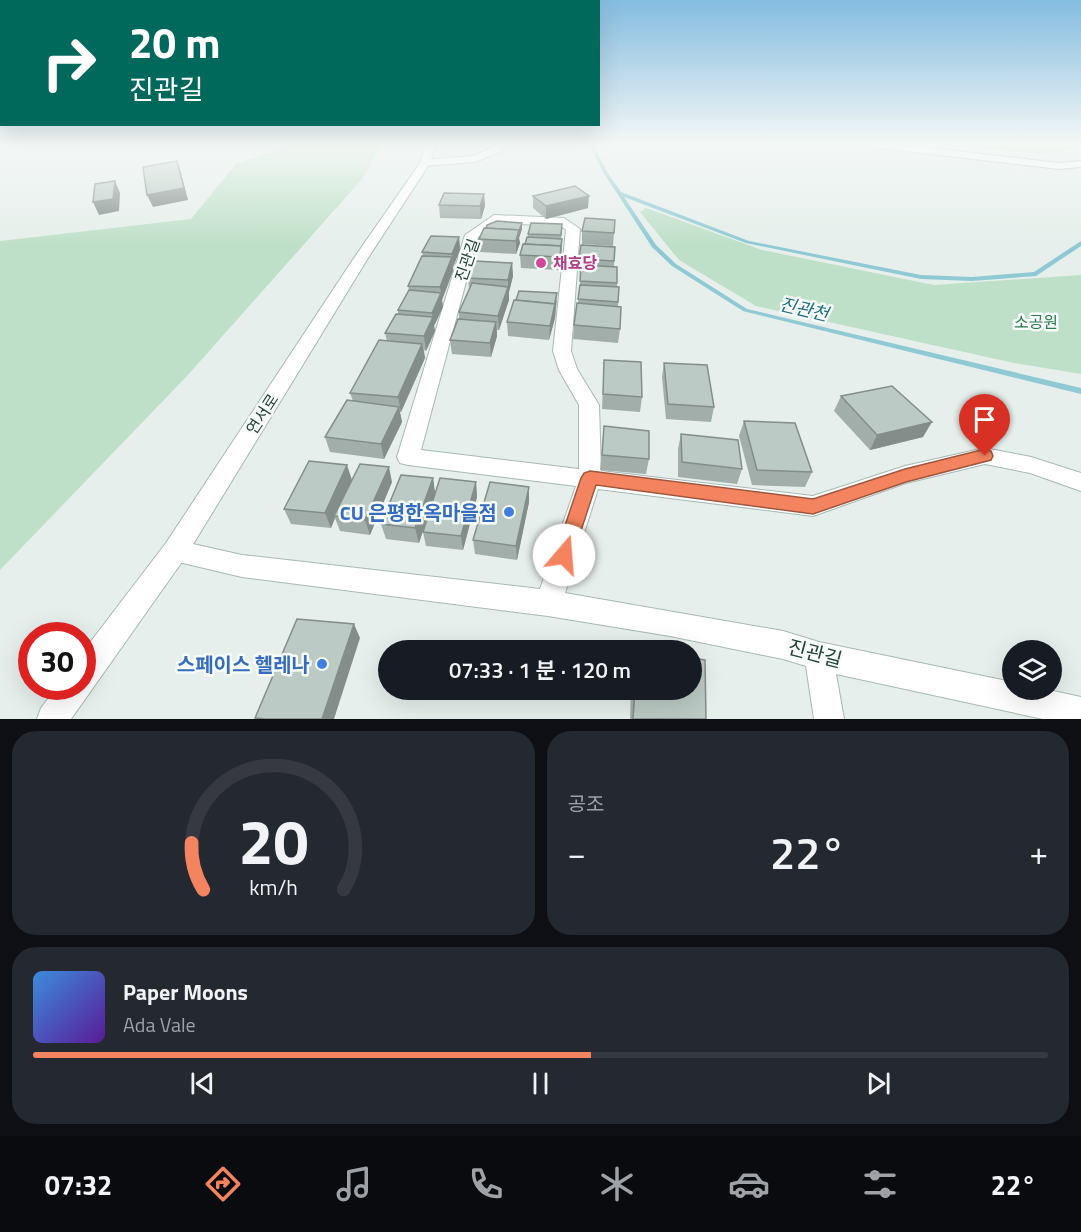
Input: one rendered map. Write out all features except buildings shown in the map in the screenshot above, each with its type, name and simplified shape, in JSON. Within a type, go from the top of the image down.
[{"type":"street","name":"연서로","points":[[96,659],[175,551],[415,178]]},
{"type":"street","name":"진관길","points":[[548,603],[590,478],[589,405],[568,370],[562,351],[573,229],[564,222],[494,219],[472,235],[408,457],[590,478],[813,506],[905,475],[985,456],[1031,465],[1081,482]]},
{"type":"street","name":"진관길","points":[[175,551],[242,566],[548,603],[681,625],[783,645],[819,656],[1081,712]]},
{"type":"street","points":[[819,656],[829,719]]},
{"type":"street","points":[[52,719],[66,700]]},
{"type":"green space","points":[[225,178],[363,178],[187,376],[0,570],[0,241],[191,219]]},
{"type":"green space","name":"소공원","points":[[646,208],[762,250],[934,285],[1081,275],[1081,374],[1014,363],[756,306],[679,260],[640,212]]},
{"type":"waterway","name":"진관천","points":[[609,178],[654,246],[674,265],[745,310],[1081,391]]},
{"type":"waterway","points":[[619,193],[748,242],[921,277],[972,279],[1036,274],[1081,243]]},
{"type":"place","name":"채효당","points":[[541,263]]},
{"type":"place","name":"CU 은평한옥마을점","points":[[509,512]]},
{"type":"place","name":"스페이스 헬레나","points":[[322,664]]},
{"type":"route","points":[[564,555],[590,478],[813,506],[905,475],[985,456]]}]
